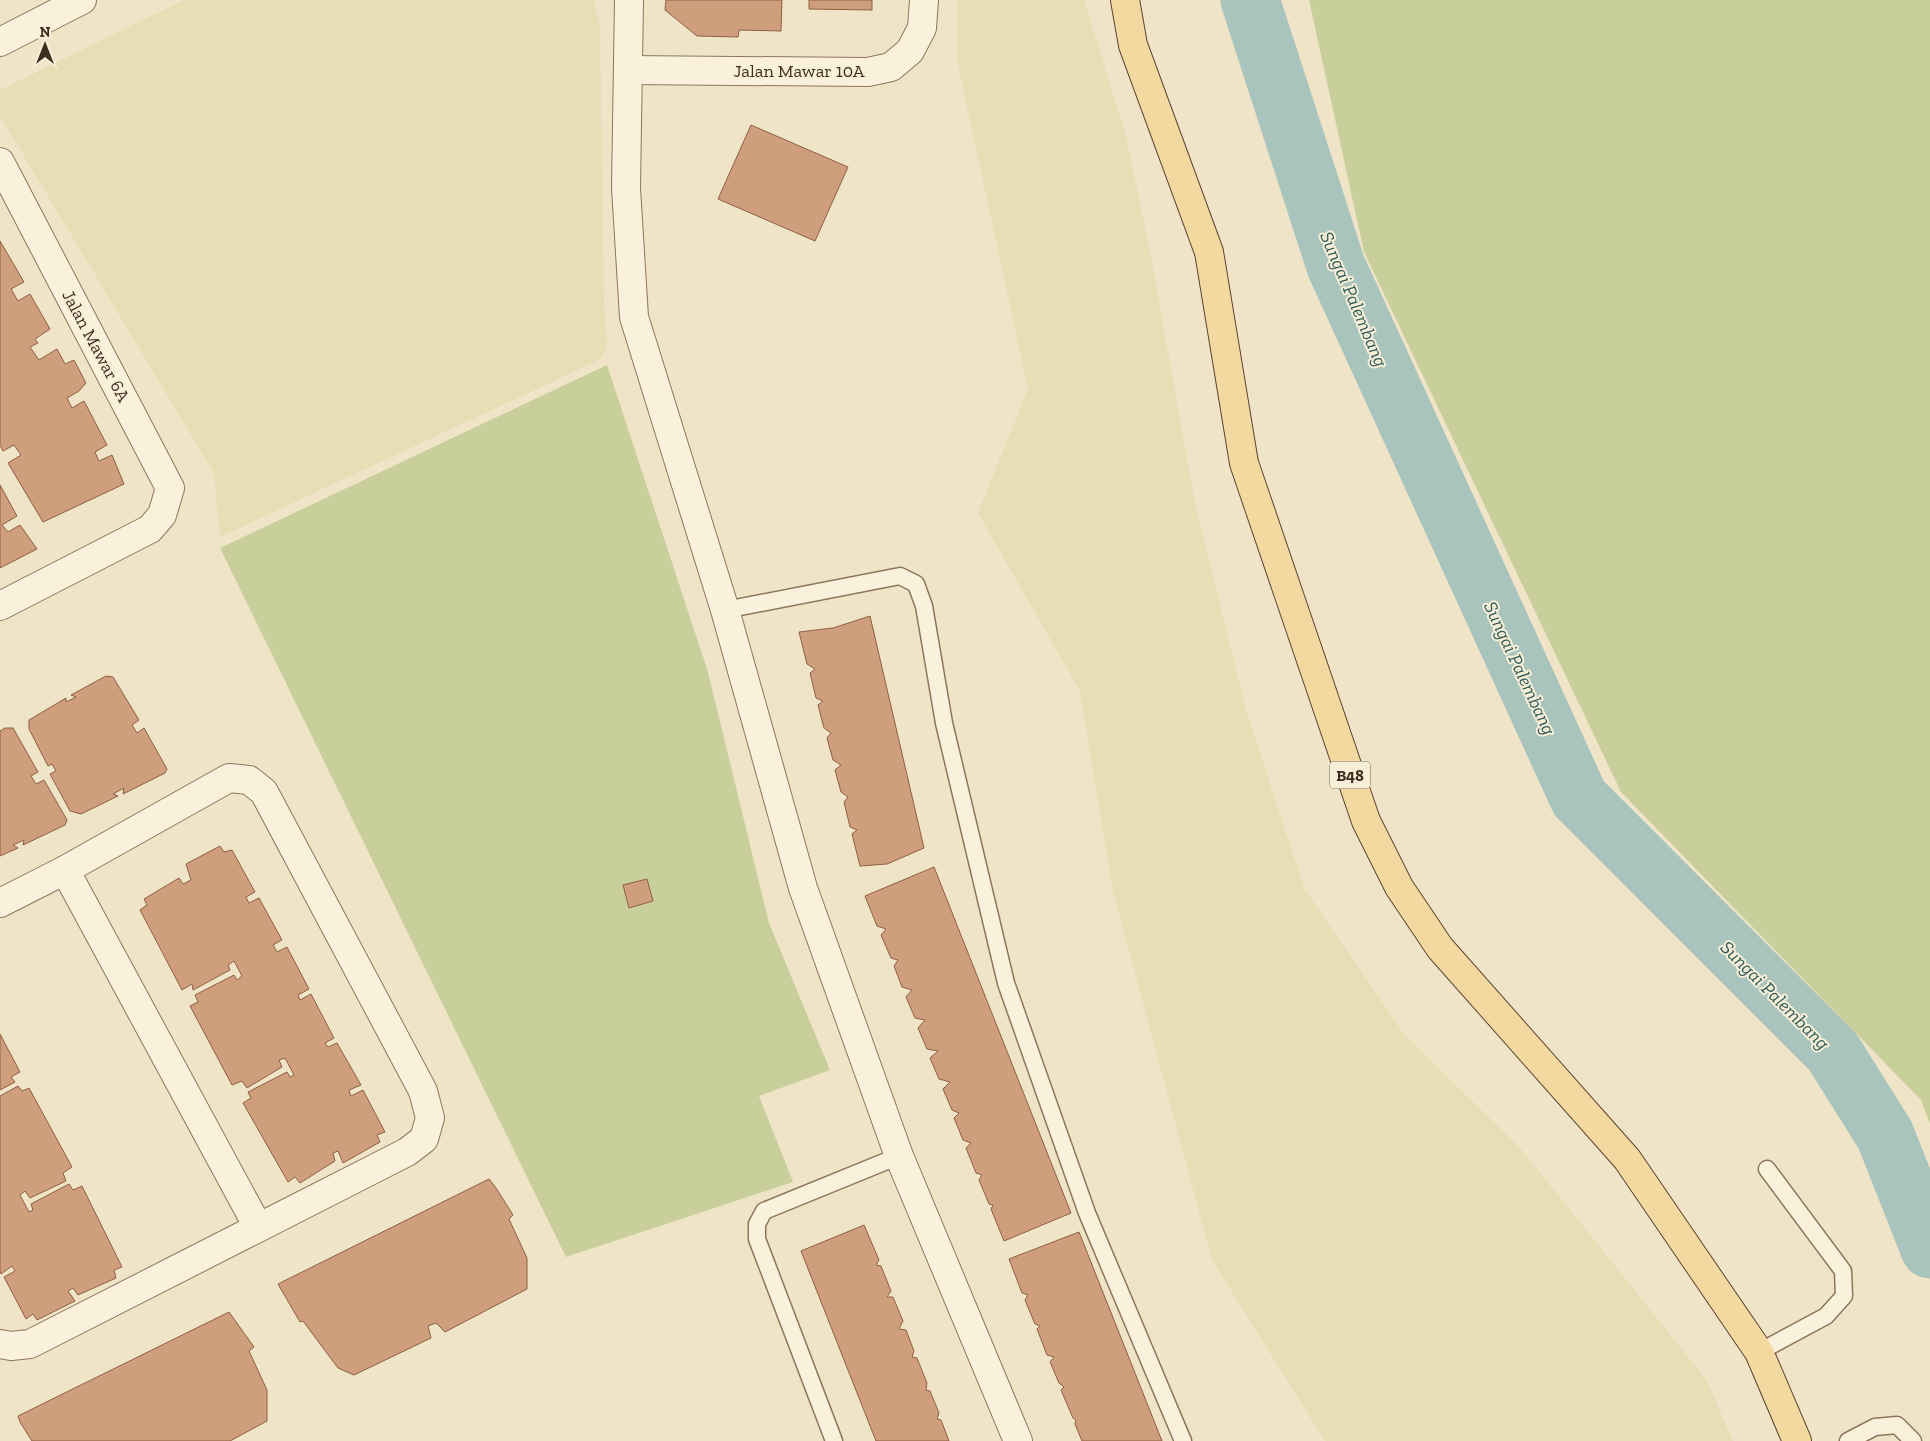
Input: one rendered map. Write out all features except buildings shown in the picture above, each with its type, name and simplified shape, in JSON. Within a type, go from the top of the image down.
[{"type":"main road","name":"B48","points":[[1128,2],[1133,45],[1209,252],[1244,462],[1366,821],[1399,887],[1440,948],[1627,1159],[1759,1352],[1797,1441]]},
{"type":"street","points":[[0,42],[82,0]]},
{"type":"street","points":[[628,0],[626,188],[634,317],[726,610],[803,888],[899,1156],[1018,1441]]},
{"type":"street","name":"Jalan Mawar 10A","points":[[628,70],[868,72],[891,67],[910,50],[922,28],[924,0]]},
{"type":"street","name":"Jalan Mawar 6A","points":[[0,162],[170,488],[162,515],[150,529],[0,606]]},
{"type":"street","points":[[0,903],[65,870],[229,778],[250,780],[264,792],[423,1091],[430,1118],[424,1139],[407,1152],[30,1344],[11,1346],[0,1344]]},
{"type":"street","points":[[65,870],[258,1227]]},
{"type":"lane","points":[[726,610],[900,576],[916,584],[924,606],[944,723],[1006,983],[1087,1213],[1183,1441]]},
{"type":"lane","points":[[834,1441],[757,1239],[757,1224],[764,1211],[899,1156]]},
{"type":"lane","points":[[1759,1352],[1826,1316],[1844,1296],[1843,1271],[1767,1169]]},
{"type":"lane","points":[[1848,1441],[1875,1427],[1897,1425],[1913,1441]]},
{"type":"shaded area","points":[[184,0],[594,0],[600,28],[604,301],[607,346],[601,359],[220,537],[214,473],[0,116],[0,90]]},
{"type":"shaded area","points":[[957,0],[1084,0],[1126,136],[1151,257],[1195,503],[1246,710],[1304,888],[1404,1034],[1520,1148],[1706,1379],[1733,1441],[1325,1441],[1212,1260],[1112,887],[1080,691],[978,513],[1028,389],[957,60]]},
{"type":"green space","points":[[1309,0],[1930,0],[1930,1124],[1921,1100],[1621,792],[1364,252]]},
{"type":"green space","points":[[607,365],[708,672],[769,923],[830,1070],[759,1096],[793,1182],[566,1257],[220,548]]},
{"type":"waterway","name":"Sungai Palembang","points":[[1250,0],[1336,266],[1579,798],[1833,1052],[1885,1135],[1930,1249]]}]
